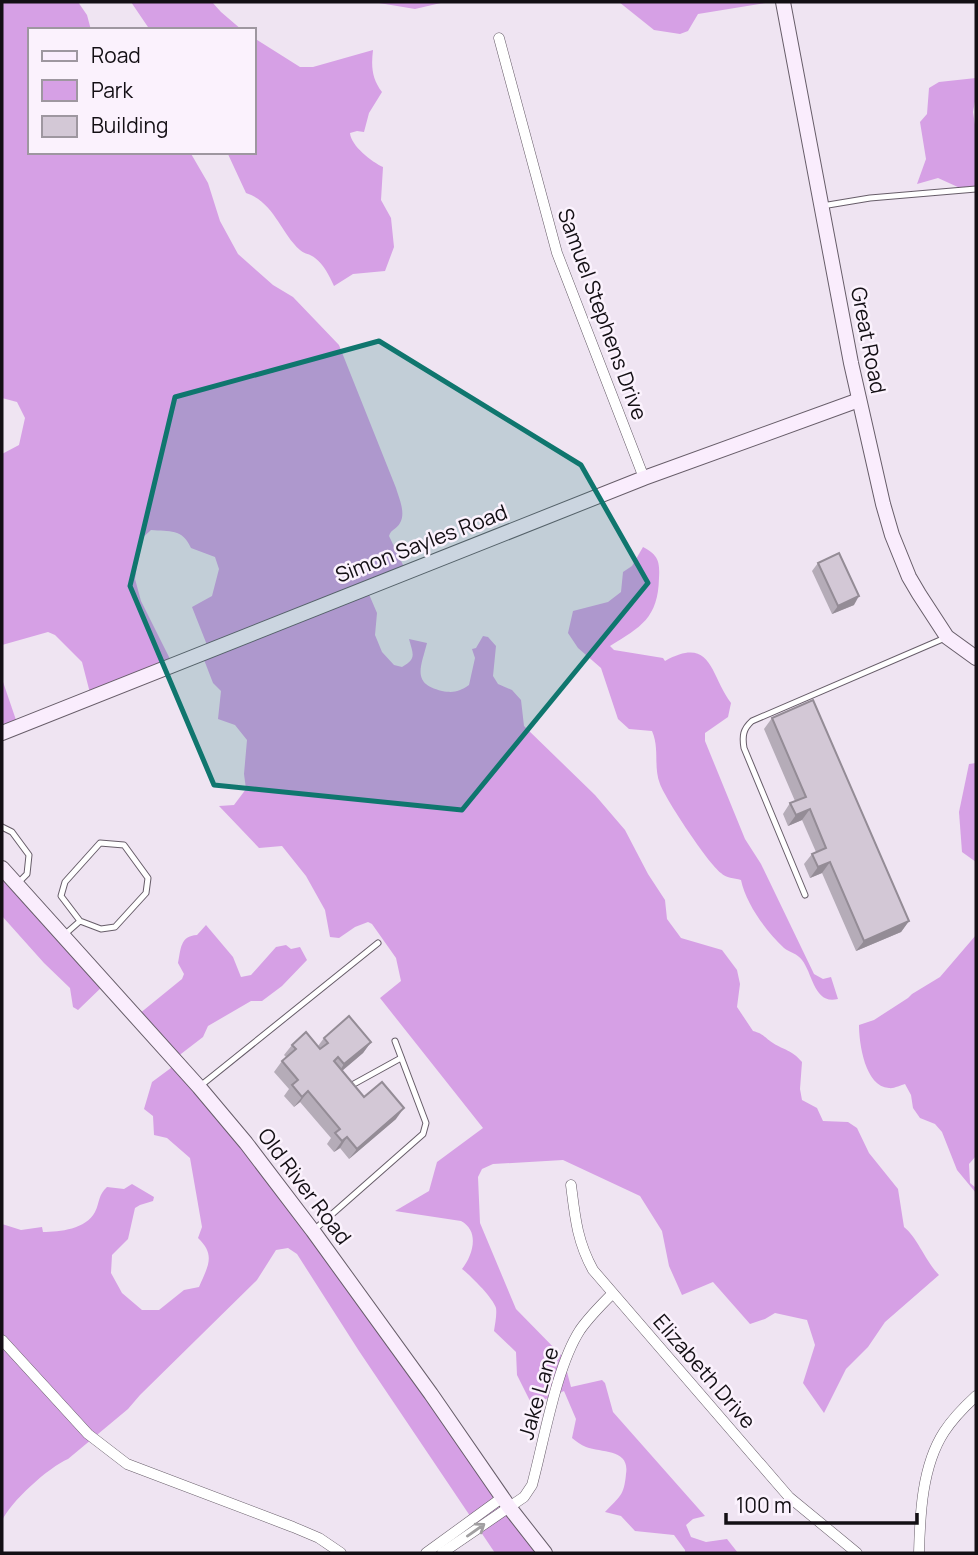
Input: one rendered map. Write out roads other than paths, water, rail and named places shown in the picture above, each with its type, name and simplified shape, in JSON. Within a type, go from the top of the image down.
[{"type":"street","name":"Great Road","points":[[783,2],[867,441],[892,535],[909,577],[947,637],[976,658]]},
{"type":"street","name":"Samuel Stephens Drive","points":[[499,38],[557,253],[644,478]]},
{"type":"street","name":"Simon Sayles Road","points":[[2,733],[644,478],[859,400]]},
{"type":"street","name":"Old River Road","points":[[2,868],[246,1143],[313,1231],[545,1553]]},
{"type":"street","name":"Elizabeth Drive","points":[[571,1185],[582,1250],[593,1270],[789,1497],[857,1553]]},
{"type":"street","name":"Jake Lane","points":[[506,1502],[524,1497],[532,1485],[569,1351],[579,1331],[612,1294]]},
{"type":"street","points":[[2,1340],[88,1434],[127,1464],[293,1527],[318,1538],[341,1553]]},
{"type":"street","points":[[919,1553],[923,1502],[934,1452],[943,1433],[976,1396]]},
{"type":"street","points":[[426,1553],[506,1502]]},
{"type":"street","points":[[442,1553],[506,1502]]},
{"type":"lane","points":[[822,206],[870,198],[976,189]]},
{"type":"lane","points":[[805,895],[744,748],[742,738],[745,728],[752,721],[947,637]]},
{"type":"lane","points":[[2,827],[12,832],[29,855],[27,874],[17,884]]},
{"type":"lane","points":[[100,843],[124,845],[148,878],[146,893],[115,927],[101,929],[80,921],[61,896],[65,882],[100,843]]},
{"type":"lane","points":[[63,936],[80,921]]},
{"type":"lane","points":[[199,1087],[378,943]]},
{"type":"lane","points":[[313,1231],[424,1134],[426,1123],[395,1041]]},
{"type":"lane","points":[[352,1085],[401,1058]]}]
